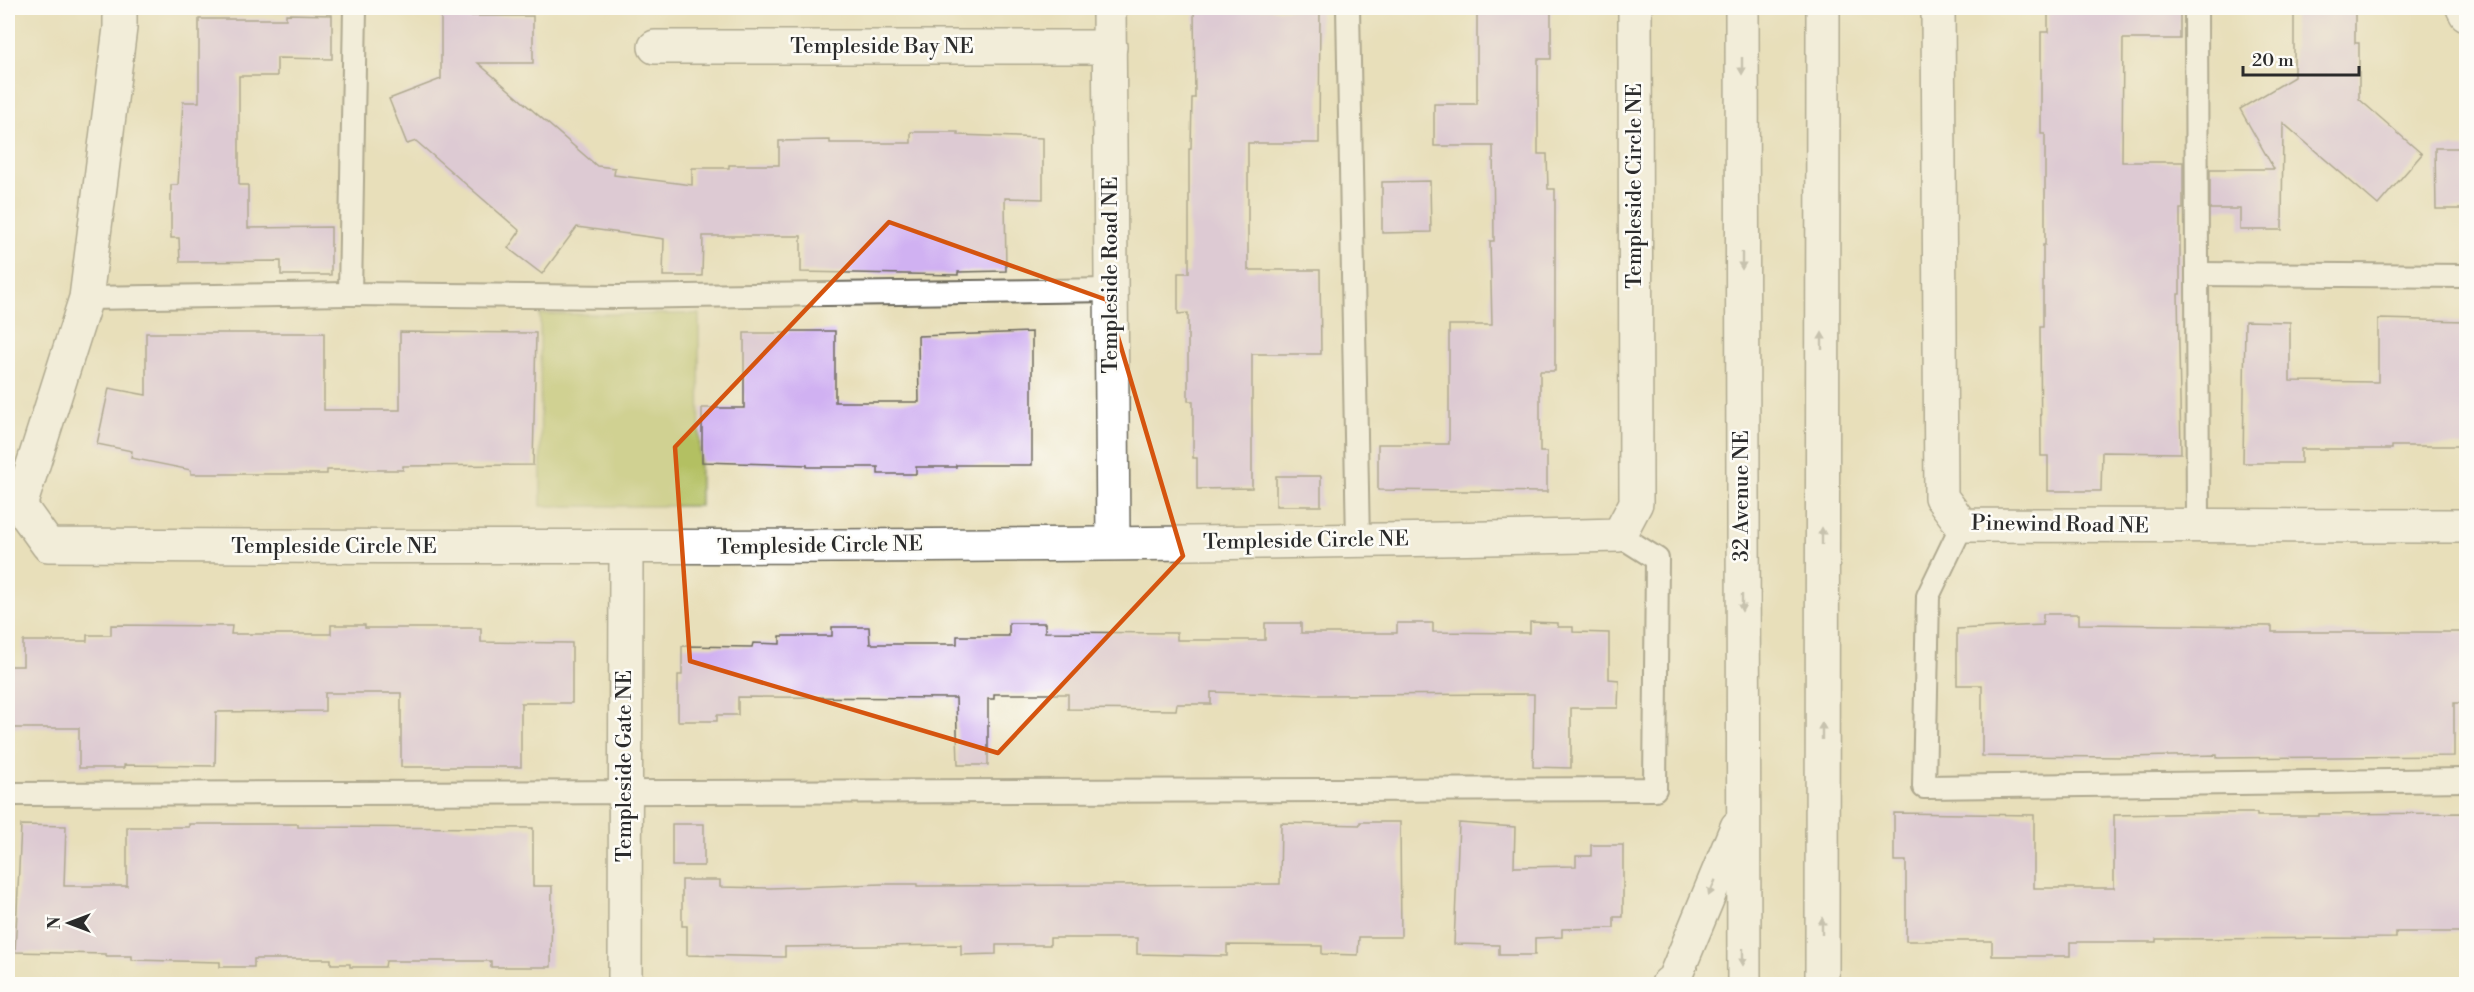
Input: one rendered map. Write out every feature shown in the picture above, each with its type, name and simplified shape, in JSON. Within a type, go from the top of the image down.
[{"type":"street","name":"Templeside Circle NE","points":[[120,8],[120,28],[86,298],[20,506],[48,545],[626,548],[1113,542],[1358,542],[1619,535],[1636,504],[1635,8]]},
{"type":"street","name":"Templeside Road NE","points":[[1109,8],[1113,542]]},
{"type":"street","name":"32 Avenue NE","points":[[1742,8],[1744,984]]},
{"type":"street","points":[[1822,984],[1823,8]]},
{"type":"street","name":"Pinewind Road NE","points":[[1938,8],[1941,497],[1962,525],[2466,526]]},
{"type":"street","points":[[2463,8],[2466,14]]},
{"type":"street","name":"Templeside Bay NE","points":[[655,47],[1110,46]]},
{"type":"street","name":"Templeside Gate NE","points":[[625,984],[626,548]]},
{"type":"street","points":[[1668,984],[1674,979],[1742,815]]},
{"type":"lane","points":[[350,294],[355,8]]},
{"type":"lane","points":[[1348,8],[1358,542]]},
{"type":"lane","points":[[2196,8],[2198,526]]},
{"type":"lane","points":[[2197,274],[2466,276]]},
{"type":"lane","points":[[86,298],[350,294],[618,297],[1112,290]]},
{"type":"lane","points":[[1962,525],[1928,596],[1924,787],[2466,780]]},
{"type":"lane","points":[[8,794],[1655,789],[1657,559],[1619,535]]},
{"type":"highlighted area","points":[[889,222],[1107,300],[1183,556],[998,753],[690,661],[675,447]]},
{"type":"green space","points":[[540,314],[699,314],[700,506],[541,506]]},
{"type":"building","points":[[1194,8],[1320,10],[1319,143],[1248,143],[1248,270],[1320,270],[1321,354],[1252,354],[1252,488],[1197,489],[1197,458],[1193,458],[1193,401],[1188,401],[1188,313],[1178,314],[1178,273],[1189,273],[1189,149],[1191,149],[1192,98],[1195,98]]},
{"type":"building","points":[[1477,8],[1551,8],[1551,59],[1538,59],[1538,154],[1547,154],[1548,189],[1555,189],[1555,371],[1540,371],[1540,452],[1547,452],[1547,492],[1378,490],[1378,444],[1449,444],[1449,325],[1492,325],[1490,241],[1494,241],[1493,146],[1434,146],[1434,104],[1477,104]]},
{"type":"building","points":[[2048,8],[2180,8],[2180,39],[2123,39],[2122,162],[2183,162],[2183,209],[2180,209],[2180,294],[2178,294],[2181,453],[2102,452],[2101,491],[2048,491],[2048,456],[2041,456],[2040,327],[2043,327],[2045,134],[2041,134],[2041,32],[2048,32]]},
{"type":"building","points":[[2294,8],[2355,8],[2355,43],[2359,43],[2359,99],[2422,154],[2378,205],[2283,123],[2282,230],[2240,230],[2240,209],[2210,209],[2210,169],[2274,169],[2240,109],[2294,77]]},
{"type":"building","points":[[286,14],[332,15],[332,59],[277,58],[277,76],[239,76],[239,185],[248,185],[248,228],[331,227],[331,275],[281,275],[281,261],[180,262],[179,238],[171,238],[171,185],[178,185],[183,102],[199,102],[199,19],[286,19]]},
{"type":"building","points":[[441,16],[533,16],[533,63],[478,63],[597,166],[615,168],[614,175],[692,185],[692,168],[779,165],[779,141],[911,143],[911,132],[958,132],[958,135],[1043,138],[1043,199],[1005,198],[1006,271],[958,272],[958,275],[801,272],[801,236],[703,236],[702,276],[663,276],[664,239],[577,227],[542,274],[508,248],[520,231],[416,141],[407,144],[389,99],[441,79]]},
{"type":"building","points":[[2435,148],[2466,148],[2466,209],[2436,209]]},
{"type":"building","points":[[1430,181],[1431,232],[1382,233],[1382,182]]},
{"type":"building","points":[[2378,319],[2466,321],[2466,446],[2301,449],[2301,463],[2243,463],[2245,321],[2290,322],[2290,381],[2378,382]]},
{"type":"building","points":[[788,331],[835,331],[835,402],[919,402],[918,336],[1032,332],[1032,465],[916,467],[916,474],[878,474],[878,467],[807,467],[807,465],[702,462],[702,408],[744,408],[744,333],[788,333]]},
{"type":"building","points":[[400,332],[536,333],[533,465],[403,466],[403,470],[327,470],[327,474],[191,474],[191,470],[131,458],[132,451],[97,444],[109,388],[146,395],[146,333],[324,333],[324,410],[400,410]]},
{"type":"building","points":[[1276,476],[1321,476],[1321,506],[1276,506]]},
{"type":"building","points":[[2043,614],[2079,614],[2079,624],[2272,626],[2272,632],[2466,632],[2466,703],[2454,703],[2454,756],[2217,758],[2217,755],[1982,756],[1982,685],[1957,685],[1957,629],[2043,625]]},
{"type":"building","points":[[1530,622],[1558,623],[1558,627],[1573,627],[1573,632],[1609,633],[1609,679],[1619,680],[1618,708],[1571,708],[1571,768],[1533,767],[1534,694],[1318,695],[1211,692],[1211,704],[1177,704],[1176,710],[1068,709],[1068,694],[994,694],[994,699],[988,699],[988,765],[958,765],[956,698],[738,697],[738,715],[717,715],[717,721],[678,721],[678,675],[682,675],[682,646],[752,647],[753,643],[780,644],[780,636],[832,636],[832,627],[869,627],[870,644],[957,644],[957,636],[1009,636],[1009,623],[1045,623],[1045,632],[1177,633],[1177,640],[1265,640],[1265,623],[1301,623],[1301,633],[1397,633],[1397,623],[1433,623],[1433,632],[1530,633]]},
{"type":"building","points":[[111,625],[232,626],[231,634],[331,634],[331,625],[365,625],[365,628],[481,628],[481,642],[572,643],[572,703],[521,703],[521,767],[401,767],[401,693],[325,693],[325,711],[216,712],[215,766],[124,765],[124,768],[79,768],[79,728],[8,728],[8,666],[23,666],[23,641],[87,641],[87,635],[111,635]]},
{"type":"building","points":[[1894,813],[2034,815],[2034,888],[2114,888],[2114,815],[2257,813],[2257,816],[2319,816],[2319,814],[2466,813],[2466,932],[2396,932],[2396,938],[2156,939],[2156,942],[2070,942],[2070,956],[1992,956],[1992,941],[1906,941],[1906,861],[1894,861]]},
{"type":"building","points":[[1360,822],[1400,822],[1401,937],[1359,937],[1358,955],[1322,954],[1322,946],[1227,945],[1227,956],[1137,954],[1137,938],[1050,938],[1050,945],[996,945],[996,954],[961,955],[961,945],[785,947],[785,957],[687,955],[687,926],[682,926],[682,880],[720,880],[720,887],[770,888],[882,884],[917,884],[917,886],[1280,884],[1281,823],[1360,825]]},
{"type":"building","points":[[1459,823],[1515,827],[1514,867],[1576,866],[1576,856],[1591,856],[1591,845],[1623,845],[1623,917],[1614,917],[1614,928],[1562,929],[1562,937],[1535,938],[1535,955],[1499,955],[1499,945],[1454,944]]},
{"type":"building","points":[[189,824],[533,828],[533,886],[552,886],[551,967],[491,967],[491,961],[386,961],[385,967],[350,967],[350,964],[331,964],[331,959],[254,959],[254,967],[220,967],[220,962],[132,960],[132,956],[106,956],[106,954],[15,952],[21,825],[66,826],[64,886],[127,886],[127,827],[189,827]]},
{"type":"building","points":[[672,824],[704,824],[704,866],[672,866]]}]
